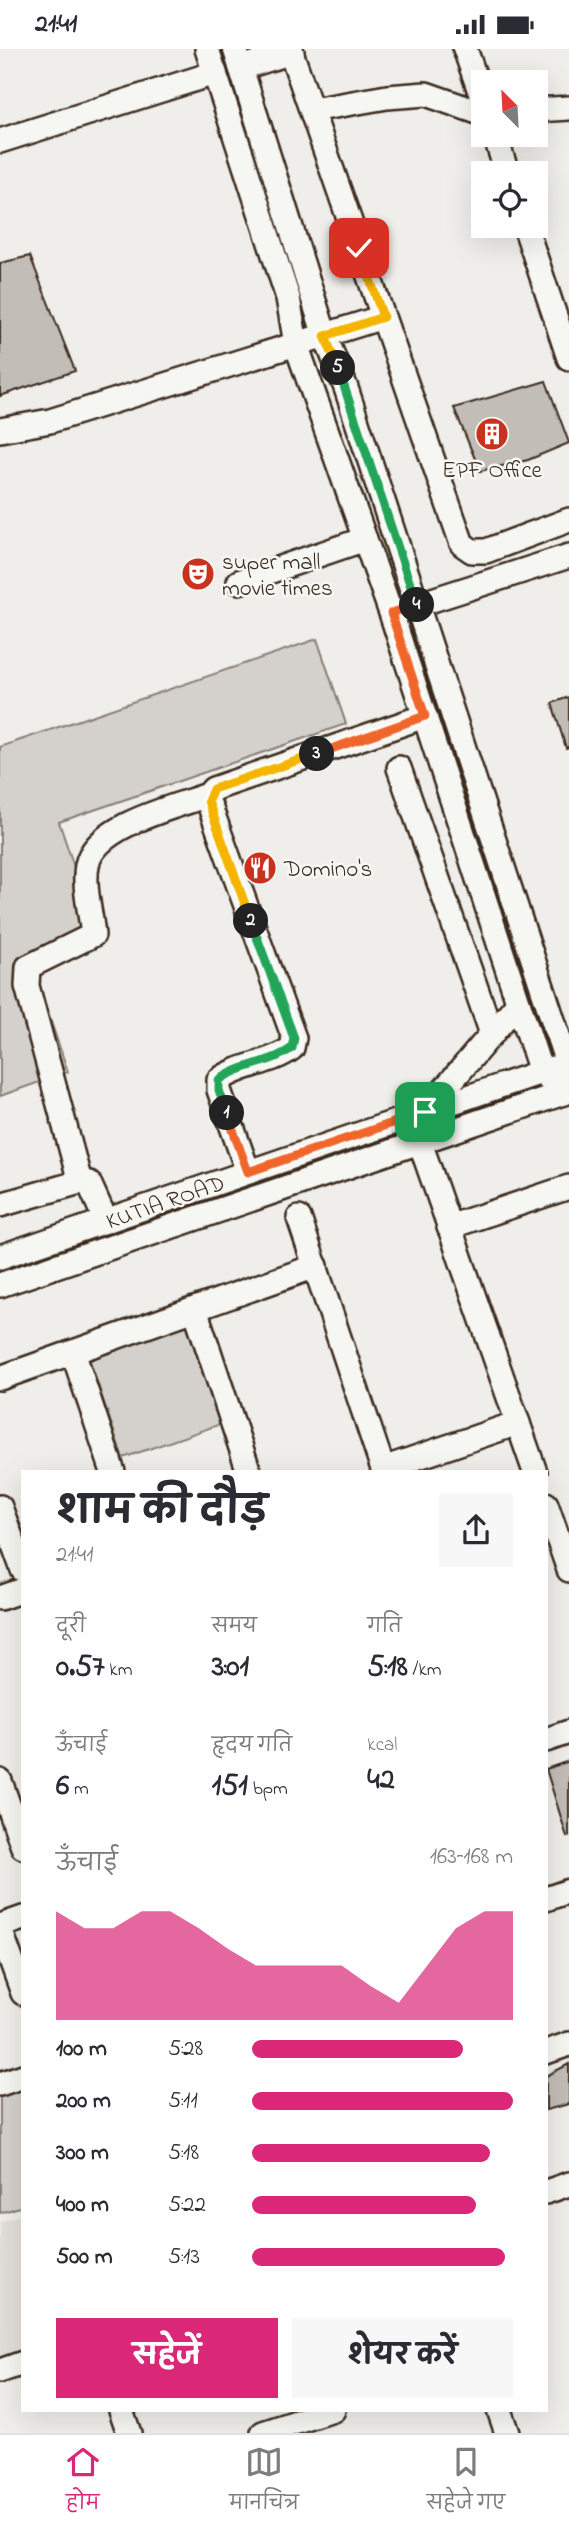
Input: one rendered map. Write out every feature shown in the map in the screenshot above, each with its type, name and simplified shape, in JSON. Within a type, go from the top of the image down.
[{"type":"street","points":[[207,49],[288,298],[296,344],[391,613],[541,1072],[566,1092]]},
{"type":"street","points":[[466,49],[473,70]]},
{"type":"street","points":[[566,1092],[568,1063],[346,388],[325,336],[238,58],[291,51],[462,544],[472,551],[486,551],[569,520]]},
{"type":"street","points":[[0,141],[215,73]]},
{"type":"street","points":[[312,110],[387,97],[426,94],[471,110]]},
{"type":"street","points":[[548,109],[569,108]]},
{"type":"street","points":[[529,238],[569,358]]},
{"type":"street","points":[[0,430],[50,421],[383,317]]},
{"type":"street","points":[[239,582],[365,539]]},
{"type":"street","points":[[391,613],[569,556]]},
{"type":"street","points":[[80,1182],[27,986],[28,967],[93,935],[87,863],[108,834],[208,795],[213,789],[425,716]]},
{"type":"street","points":[[399,768],[492,1034]]},
{"type":"street","points":[[208,795],[294,1038],[292,1048],[284,1054],[228,1074],[219,1080],[219,1090],[248,1172]]},
{"type":"street","points":[[475,871],[502,863]]},
{"type":"street","points":[[519,1003],[418,1114],[420,1142],[534,1470]]},
{"type":"street","name":"KUTIA ROAD","points":[[0,1257],[568,1063]]},
{"type":"street","points":[[0,1285],[566,1092]]},
{"type":"street","points":[[0,1205],[80,1182],[89,1183],[106,1221]]},
{"type":"street","points":[[449,1227],[569,1187]]},
{"type":"street","points":[[299,1218],[384,1470]]},
{"type":"street","points":[[0,1378],[316,1266]]},
{"type":"street","points":[[195,1309],[248,1470]]},
{"type":"street","points":[[73,1352],[112,1470]]},
{"type":"street","points":[[387,1470],[518,1423]]},
{"type":"street","points":[[0,1507],[21,1565]]},
{"type":"street","points":[[548,1510],[569,1570]]},
{"type":"street","points":[[0,1598],[21,1592]]},
{"type":"street","points":[[548,1739],[569,1732]]},
{"type":"street","points":[[2,1794],[21,1842]]},
{"type":"street","points":[[548,1898],[569,1891]]},
{"type":"street","points":[[21,1919],[0,1927],[21,1987]]},
{"type":"street","points":[[548,2051],[569,2044]]},
{"type":"street","points":[[0,2084],[21,2077]]},
{"type":"street","points":[[548,2191],[569,2184]]},
{"type":"street","points":[[0,2371],[21,2364]]},
{"type":"street","points":[[122,2412],[129,2433]]},
{"type":"street","points":[[263,2433],[327,2412]]},
{"type":"street","points":[[500,2412],[507,2433]]},
{"type":"shaded area","points":[[317,639],[346,724],[59,822],[98,939],[31,963],[68,1072],[0,1096],[0,747]]},
{"type":"shaded area","points":[[188,1325],[221,1424],[123,1458],[89,1359]]},
{"type":"shaded area","points":[[21,2090],[21,2207],[0,2213],[0,2096]]},
{"type":"shaded area","points":[[21,2215],[21,2358],[0,2365],[0,2222]]},
{"type":"building","points":[[30,256],[75,371],[0,396],[0,263]]},
{"type":"building","points":[[546,381],[569,443],[528,460],[480,471],[454,408]]},
{"type":"building","points":[[569,697],[569,747],[566,748],[552,703]]},
{"type":"building","points":[[569,1761],[567,1837],[548,1775],[548,1768]]},
{"type":"building","points":[[569,2064],[569,2104],[548,2109],[548,2075]]},
{"type":"place","name":"EPF Office","points":[[492,434]]},
{"type":"place","name":"super mall movie times","points":[[198,574]]},
{"type":"place","name":"Domino's","points":[[260,868]]},
{"type":"route","points":[[359,248],[383,317],[325,336],[346,388],[417,604],[391,613],[425,716],[213,789],[208,795],[294,1038],[292,1048],[284,1054],[228,1074],[219,1080],[219,1090],[248,1172],[425,1112]]}]
